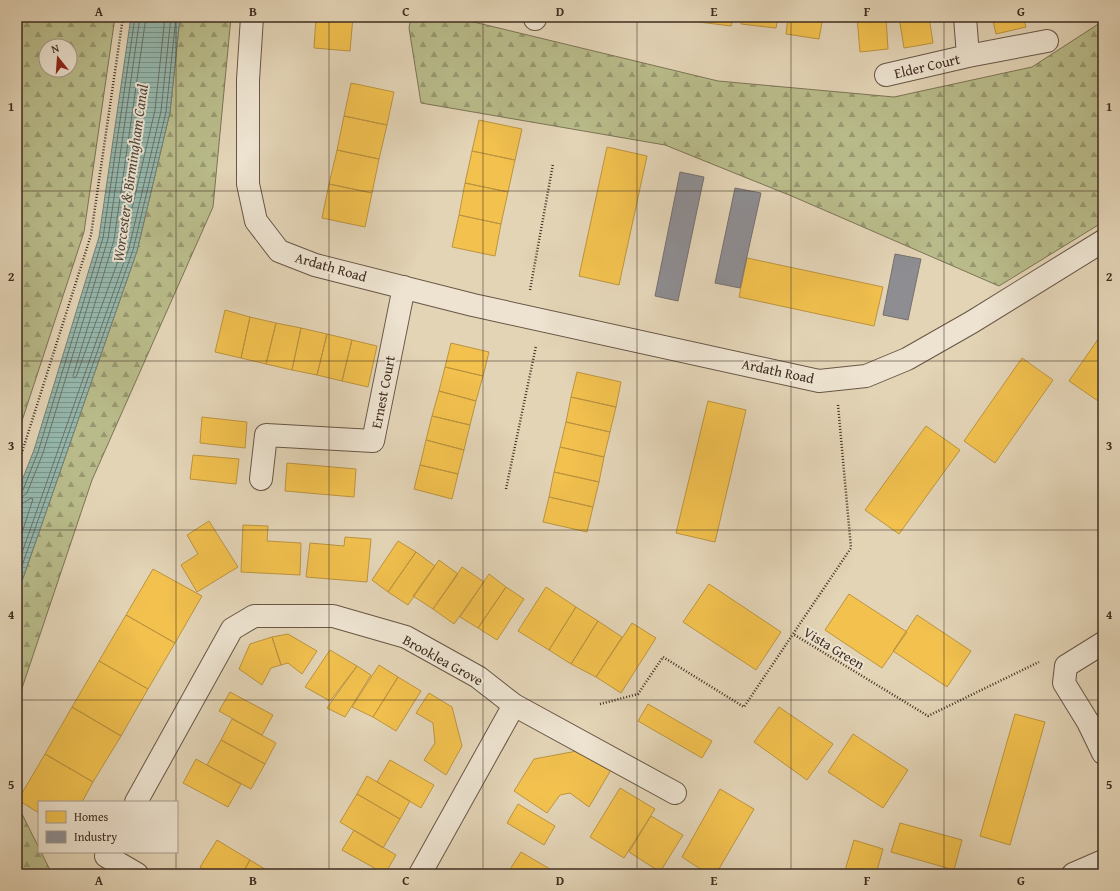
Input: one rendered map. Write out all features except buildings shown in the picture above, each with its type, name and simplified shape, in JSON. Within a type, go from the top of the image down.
[{"type":"street","name":"Ardath Road","points":[[252,17],[248,80],[248,184],[256,221],[279,251],[315,266],[473,305],[819,380],[866,376],[907,359],[972,322],[1103,241]]},
{"type":"street","name":"Elder Court","points":[[965,17],[968,56]]},
{"type":"street","name":"Elder Court","points":[[886,76],[968,56],[1047,41]]},
{"type":"street","name":"Ernest Court","points":[[261,479],[266,435],[373,441],[404,287]]},
{"type":"street","name":"Brooklea Grove","points":[[137,801],[232,629],[254,616],[333,616],[406,637],[478,677],[514,705],[675,793]]},
{"type":"street","points":[[1103,643],[1066,666],[1064,682],[1088,722],[1103,753]]},
{"type":"street","points":[[420,874],[514,705]]},
{"type":"street","points":[[107,854],[137,874]]},
{"type":"street","points":[[1073,874],[1103,861]]},
{"type":"path","points":[[17,468],[91,235],[123,17]]},
{"type":"path","points":[[506,489],[534,318],[553,164]]},
{"type":"path","name":"Vista Green","points":[[836,379],[851,548],[793,634],[928,716],[1044,660],[1066,666]]},
{"type":"path","points":[[600,704],[638,694],[663,657],[744,707],[793,634]]},
{"type":"green space","points":[[17,17],[115,17],[84,232],[17,436]]},
{"type":"green space","points":[[180,17],[231,17],[213,207],[92,480],[17,703],[17,589],[23,578],[137,251],[170,112]]},
{"type":"green space","points":[[411,17],[453,17],[718,81],[894,97],[1032,67],[1103,21],[1103,222],[999,286],[794,197],[665,145],[421,103],[409,28]]},
{"type":"green space","points":[[17,804],[38,846],[38,853],[42,853],[51,872],[50,874],[17,874]]},
{"type":"water","name":"Worcester & Birmingham Canal","points":[[131,17],[180,17],[170,112],[137,251],[23,578],[17,589],[17,493],[34,450],[99,237]]}]
